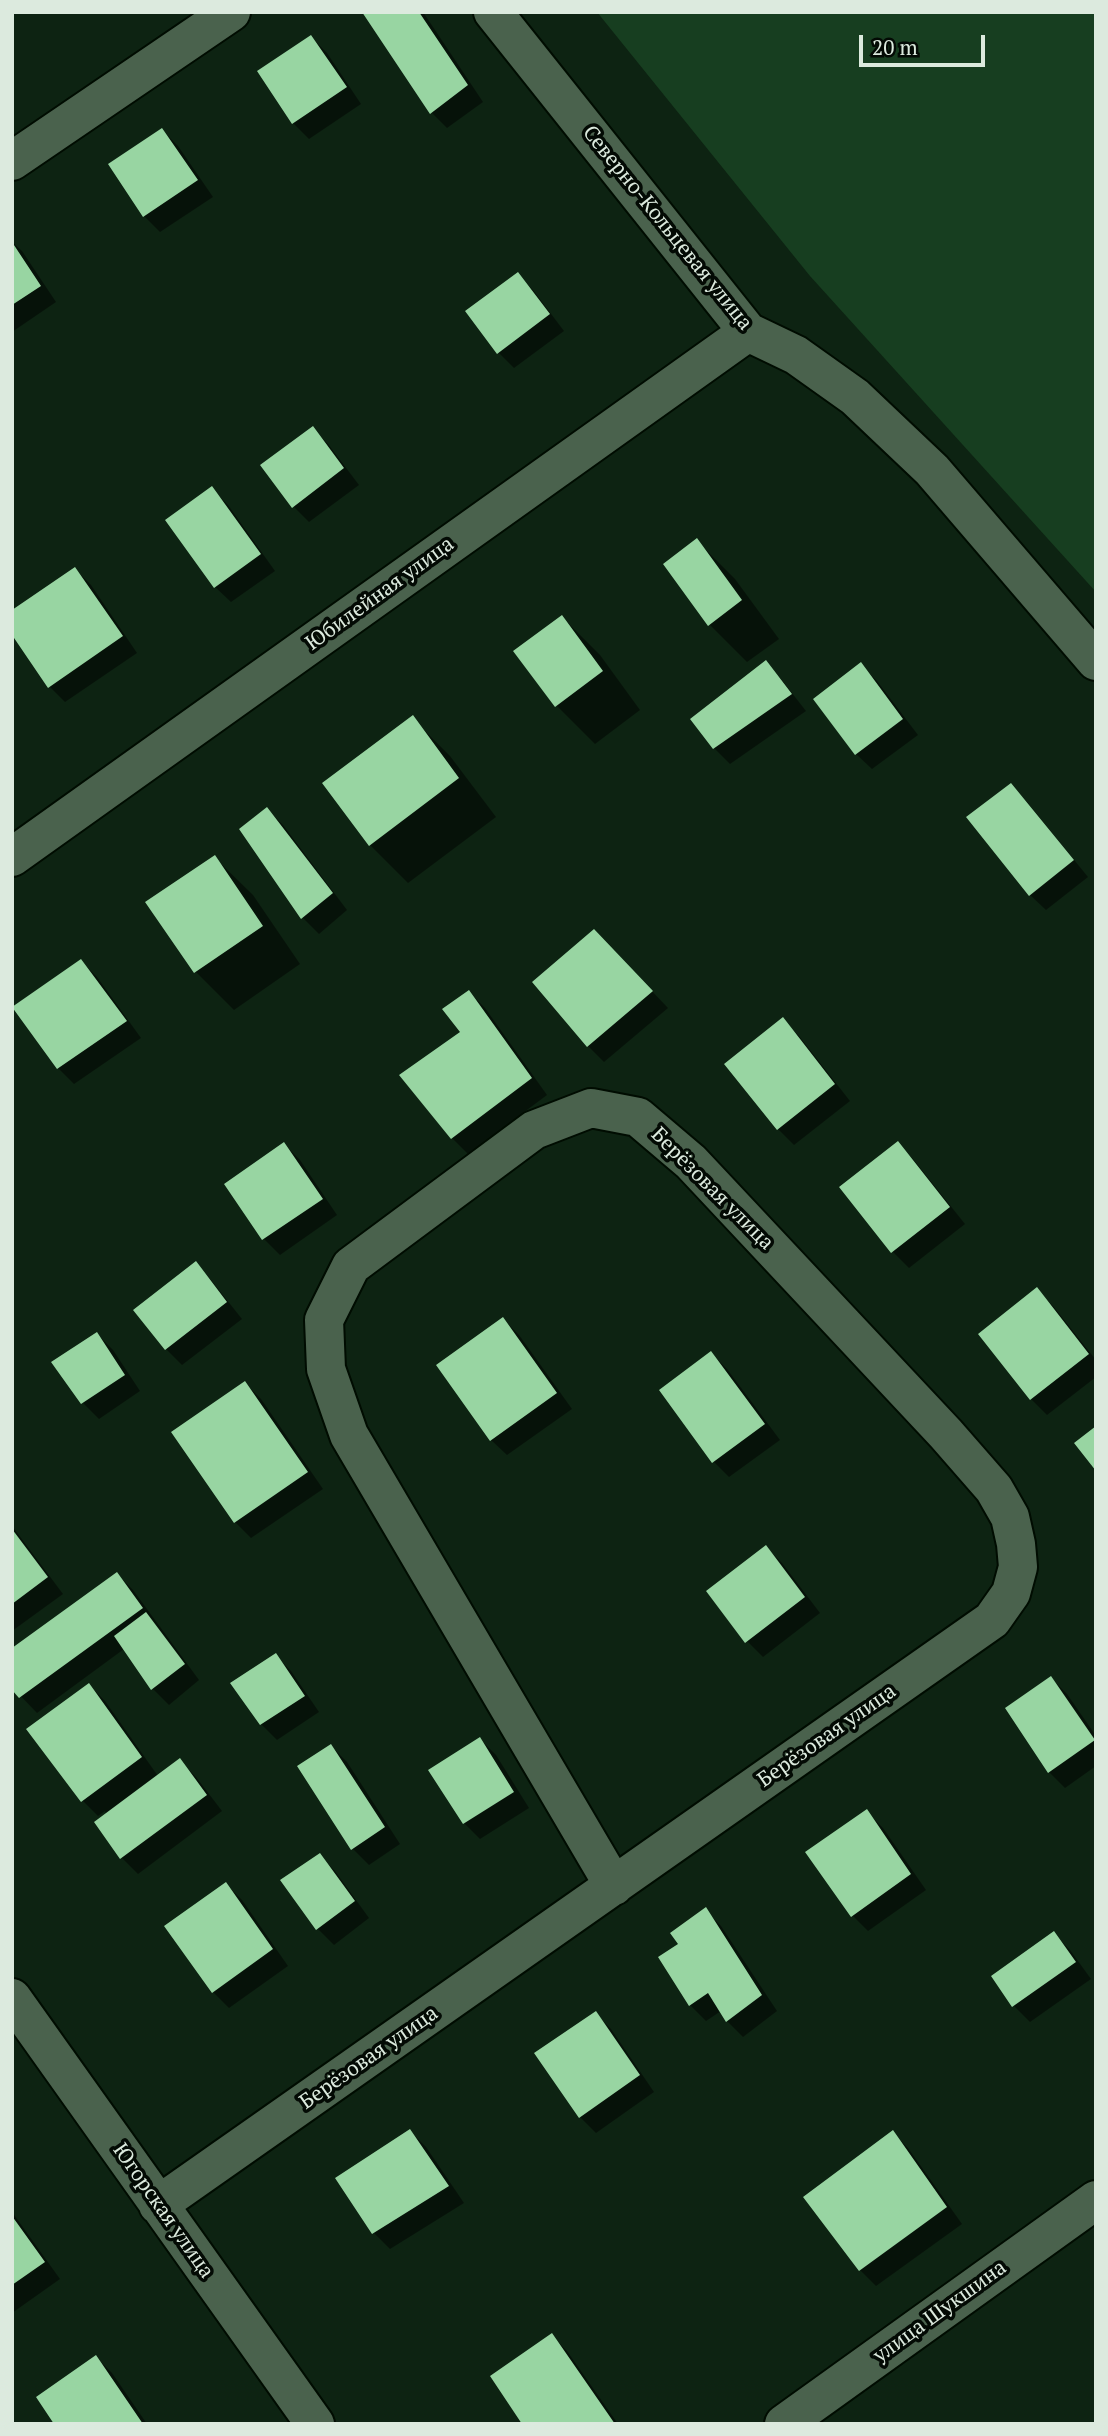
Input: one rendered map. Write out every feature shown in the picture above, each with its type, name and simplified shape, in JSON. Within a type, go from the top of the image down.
[{"type":"street","points":[[12,161],[231,12]]},
{"type":"street","name":"Северно-Кольцевая улица","points":[[493,12],[748,332],[796,355],[855,397],[932,470],[1096,660]]},
{"type":"street","name":"Юбилейная улица","points":[[12,857],[748,332]]},
{"type":"street","name":"Берёзовая улица","points":[[158,2206],[614,1886],[992,1620],[1011,1593],[1018,1567],[1016,1544],[1010,1517],[994,1489],[691,1162],[638,1117],[591,1108],[534,1130],[351,1266],[324,1320],[326,1369],[349,1435],[614,1886]]},
{"type":"street","name":"Югорская улица","points":[[12,1998],[314,2424]]},
{"type":"street","name":"улица Шукшина","points":[[784,2424],[1096,2200]]},
{"type":"green space","points":[[597,12],[1096,12],[1096,592],[810,276]]},
{"type":"building","points":[[362,12],[419,12],[468,85],[430,114]]},
{"type":"building","points":[[311,35],[347,87],[292,124],[257,71]]},
{"type":"building","points":[[162,128],[198,180],[143,217],[108,164]]},
{"type":"building","points":[[12,242],[41,286],[12,305]]},
{"type":"building","points":[[518,272],[550,314],[497,354],[465,311]]},
{"type":"building","points":[[313,426],[344,468],[292,508],[260,465]]},
{"type":"building","points":[[212,486],[261,554],[214,588],[165,520]]},
{"type":"building","points":[[697,538],[742,600],[708,626],[663,564]]},
{"type":"building","points":[[75,567],[123,636],[48,688],[12,635],[12,610]]},
{"type":"building","points":[[562,615],[603,671],[555,707],[513,651]]},
{"type":"building","points":[[766,660],[792,694],[713,749],[690,719]]},
{"type":"building","points":[[861,662],[903,719],[855,755],[813,699]]},
{"type":"building","points":[[413,715],[459,778],[369,846],[322,783]]},
{"type":"building","points":[[1011,783],[1074,860],[1029,896],[966,817]]},
{"type":"building","points":[[267,807],[333,893],[301,919],[239,829]]},
{"type":"building","points":[[215,855],[263,926],[194,973],[145,902]]},
{"type":"building","points":[[594,929],[653,991],[587,1047],[532,982]]},
{"type":"building","points":[[81,959],[127,1021],[57,1069],[12,1007]]},
{"type":"building","points":[[469,990],[532,1078],[451,1139],[399,1075],[460,1032],[442,1009]]},
{"type":"building","points":[[783,1017],[835,1084],[777,1130],[724,1064]]},
{"type":"building","points":[[898,1141],[950,1207],[891,1253],[839,1187]]},
{"type":"building","points":[[284,1142],[323,1199],[262,1240],[224,1184]]},
{"type":"building","points":[[196,1261],[227,1302],[165,1350],[133,1310]]},
{"type":"building","points":[[1037,1287],[1089,1354],[1030,1400],[978,1334]]},
{"type":"building","points":[[503,1317],[557,1393],[490,1441],[436,1365]]},
{"type":"building","points":[[97,1332],[125,1375],[81,1404],[51,1362]]},
{"type":"building","points":[[711,1351],[765,1424],[712,1463],[659,1390]]},
{"type":"building","points":[[245,1381],[308,1472],[234,1523],[171,1432]]},
{"type":"building","points":[[1096,1426],[1096,1471],[1074,1443]]},
{"type":"building","points":[[12,1529],[48,1577],[12,1604]]},
{"type":"building","points":[[766,1545],[805,1597],[745,1643],[706,1591]]},
{"type":"building","points":[[117,1572],[143,1608],[19,1698],[12,1690],[12,1648]]},
{"type":"building","points":[[146,1612],[185,1664],[151,1690],[114,1636]]},
{"type":"building","points":[[276,1653],[305,1696],[260,1725],[230,1683]]},
{"type":"building","points":[[1051,1676],[1095,1740],[1048,1773],[1005,1708]]},
{"type":"building","points":[[89,1683],[142,1757],[81,1802],[26,1729]]},
{"type":"building","points":[[480,1737],[514,1792],[463,1824],[428,1770]]},
{"type":"building","points":[[331,1744],[385,1827],[351,1850],[297,1766]]},
{"type":"building","points":[[180,1758],[207,1795],[120,1859],[94,1822]]},
{"type":"building","points":[[867,1809],[911,1874],[851,1917],[805,1852]]},
{"type":"building","points":[[320,1853],[355,1901],[316,1930],[280,1880]]},
{"type":"building","points":[[226,1882],[273,1949],[212,1993],[164,1926]]},
{"type":"building","points":[[706,1907],[762,1995],[726,2022],[708,1993],[689,2006],[658,1957],[678,1944],[670,1933]]},
{"type":"building","points":[[1054,1931],[1076,1962],[1012,2007],[991,1976]]},
{"type":"building","points":[[596,2011],[640,2075],[579,2118],[534,2053]]},
{"type":"building","points":[[410,2129],[449,2186],[372,2234],[335,2178]]},
{"type":"building","points":[[893,2130],[947,2207],[859,2271],[803,2197]]},
{"type":"building","points":[[12,2216],[45,2262],[12,2285]]},
{"type":"building","points":[[552,2333],[615,2424],[522,2424],[490,2376]]},
{"type":"building","points":[[96,2355],[143,2424],[54,2424],[36,2397]]}]
